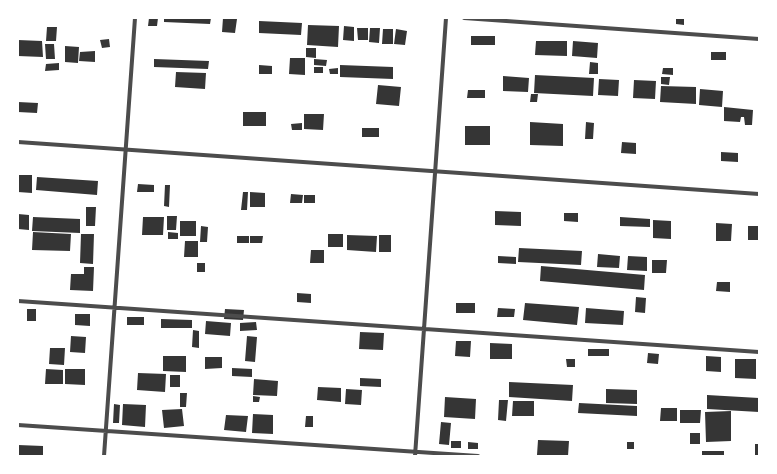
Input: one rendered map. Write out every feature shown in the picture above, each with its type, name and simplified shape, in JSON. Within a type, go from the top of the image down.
[{"type":"street","points":[[104,456],[135,18]]},
{"type":"street","points":[[415,454],[446,18]]},
{"type":"street","points":[[464,18],[759,38]]},
{"type":"street","points":[[18,142],[759,194]]},
{"type":"street","points":[[18,301],[759,352]]},
{"type":"street","points":[[18,425],[415,454],[478,456]]},
{"type":"building","points":[[149,18],[158,18],[157,26],[148,26]]},
{"type":"building","points":[[164,18],[211,18],[210,24],[164,22]]},
{"type":"building","points":[[223,18],[237,19],[235,33],[222,32]]},
{"type":"building","points":[[676,18],[684,18],[684,25],[676,24]]},
{"type":"building","points":[[259,21],[302,23],[301,35],[259,33]]},
{"type":"building","points":[[308,25],[339,26],[338,47],[307,45]]},
{"type":"building","points":[[344,26],[354,27],[354,41],[343,40]]},
{"type":"building","points":[[47,27],[57,27],[56,41],[46,41]]},
{"type":"building","points":[[357,28],[368,28],[368,40],[358,40]]},
{"type":"building","points":[[370,28],[380,28],[379,43],[369,42]]},
{"type":"building","points":[[383,29],[393,29],[393,44],[382,44]]},
{"type":"building","points":[[396,29],[407,31],[405,45],[394,44]]},
{"type":"building","points":[[471,36],[495,36],[495,45],[471,45]]},
{"type":"building","points":[[109,39],[110,47],[102,48],[100,40]]},
{"type":"building","points":[[18,40],[42,41],[43,57],[18,56]]},
{"type":"building","points":[[536,41],[567,41],[567,56],[535,55]]},
{"type":"building","points":[[573,41],[598,43],[597,58],[572,56]]},
{"type":"building","points":[[45,44],[54,44],[55,59],[46,59]]},
{"type":"building","points":[[65,46],[79,47],[78,63],[65,62]]},
{"type":"building","points":[[306,48],[316,48],[316,58],[306,57]]},
{"type":"building","points":[[95,51],[95,62],[79,61],[80,52]]},
{"type":"building","points":[[711,52],[726,52],[726,60],[711,60]]},
{"type":"building","points":[[290,58],[305,58],[305,75],[289,74]]},
{"type":"building","points":[[154,59],[209,61],[208,69],[154,67]]},
{"type":"building","points":[[314,59],[327,60],[326,66],[314,65]]},
{"type":"building","points":[[590,62],[598,63],[598,74],[589,74]]},
{"type":"building","points":[[59,63],[59,70],[45,71],[46,64]]},
{"type":"building","points":[[259,65],[272,66],[272,74],[259,74]]},
{"type":"building","points":[[340,65],[393,67],[393,79],[340,77]]},
{"type":"building","points":[[314,67],[323,67],[323,73],[314,73]]},
{"type":"building","points":[[338,68],[338,74],[330,74],[329,69]]},
{"type":"building","points":[[663,68],[673,68],[673,75],[662,74]]},
{"type":"building","points":[[176,72],[206,73],[205,89],[175,87]]},
{"type":"building","points":[[535,75],[594,78],[593,96],[534,93]]},
{"type":"building","points":[[503,76],[529,78],[528,92],[503,91]]},
{"type":"building","points":[[661,77],[670,77],[669,85],[661,84]]},
{"type":"building","points":[[599,79],[619,80],[618,96],[598,95]]},
{"type":"building","points":[[634,80],[656,81],[655,99],[633,98]]},
{"type":"building","points":[[378,85],[401,87],[399,106],[376,104]]},
{"type":"building","points":[[661,86],[696,87],[696,104],[660,102]]},
{"type":"building","points":[[700,89],[723,91],[722,107],[699,105]]},
{"type":"building","points":[[468,90],[485,90],[485,98],[467,98]]},
{"type":"building","points":[[531,94],[538,94],[537,102],[530,102]]},
{"type":"building","points":[[18,102],[38,103],[37,113],[18,112]]},
{"type":"building","points":[[724,107],[753,110],[752,125],[745,125],[744,117],[741,117],[740,122],[724,121]]},
{"type":"building","points":[[243,112],[266,112],[266,126],[243,126]]},
{"type":"building","points":[[304,114],[324,114],[323,130],[304,129]]},
{"type":"building","points":[[530,122],[563,124],[563,146],[530,145]]},
{"type":"building","points":[[586,122],[594,123],[593,139],[585,139]]},
{"type":"building","points":[[302,123],[302,130],[292,130],[291,124]]},
{"type":"building","points":[[465,126],[490,126],[490,145],[465,145]]},
{"type":"building","points":[[362,128],[379,128],[379,137],[362,137]]},
{"type":"building","points":[[622,142],[636,143],[636,154],[621,153]]},
{"type":"building","points":[[721,152],[738,153],[738,162],[721,161]]},
{"type":"building","points":[[18,175],[32,175],[32,193],[18,192]]},
{"type":"building","points":[[37,177],[98,181],[97,195],[36,190]]},
{"type":"building","points":[[138,184],[154,185],[154,192],[137,192]]},
{"type":"building","points":[[165,185],[170,185],[169,207],[164,206]]},
{"type":"building","points":[[243,192],[248,192],[247,210],[241,210]]},
{"type":"building","points":[[250,192],[265,193],[265,207],[250,207]]},
{"type":"building","points":[[291,194],[303,195],[302,203],[290,203]]},
{"type":"building","points":[[304,195],[315,195],[315,203],[304,203]]},
{"type":"building","points":[[86,207],[96,207],[95,226],[86,226]]},
{"type":"building","points":[[495,211],[521,212],[521,226],[495,225]]},
{"type":"building","points":[[564,213],[578,213],[578,222],[564,221]]},
{"type":"building","points":[[18,214],[29,215],[29,230],[18,229]]},
{"type":"building","points":[[167,216],[177,216],[176,230],[167,230]]},
{"type":"building","points":[[33,217],[80,219],[80,233],[32,231]]},
{"type":"building","points":[[143,217],[164,217],[163,235],[142,235]]},
{"type":"building","points":[[620,217],[650,219],[650,227],[620,226]]},
{"type":"building","points":[[653,220],[671,221],[671,239],[653,238]]},
{"type":"building","points":[[180,221],[196,221],[196,236],[180,236]]},
{"type":"building","points":[[716,223],[732,224],[731,241],[716,241]]},
{"type":"building","points":[[201,226],[208,227],[207,242],[200,242]]},
{"type":"building","points":[[748,226],[759,226],[759,240],[748,240]]},
{"type":"building","points":[[33,232],[71,234],[70,251],[32,250]]},
{"type":"building","points":[[168,232],[178,233],[178,239],[168,239]]},
{"type":"building","points":[[81,234],[94,234],[93,264],[80,263]]},
{"type":"building","points":[[328,234],[343,234],[343,247],[328,247]]},
{"type":"building","points":[[347,235],[377,236],[376,252],[347,250]]},
{"type":"building","points":[[379,235],[391,235],[391,252],[379,252]]},
{"type":"building","points":[[237,236],[249,236],[249,243],[237,243]]},
{"type":"building","points":[[250,236],[263,236],[262,243],[250,243]]},
{"type":"building","points":[[185,241],[198,241],[198,257],[184,257]]},
{"type":"building","points":[[519,248],[582,251],[581,265],[518,262]]},
{"type":"building","points":[[311,250],[324,250],[324,263],[310,263]]},
{"type":"building","points":[[598,254],[620,256],[619,268],[597,267]]},
{"type":"building","points":[[498,256],[516,257],[516,264],[498,263]]},
{"type":"building","points":[[628,256],[647,257],[647,271],[627,270]]},
{"type":"building","points":[[652,260],[667,260],[666,273],[652,273]]},
{"type":"building","points":[[197,263],[205,263],[205,272],[197,272]]},
{"type":"building","points":[[541,266],[645,275],[644,290],[540,281]]},
{"type":"building","points":[[84,267],[94,267],[93,291],[70,290],[71,274],[84,274]]},
{"type":"building","points":[[717,282],[730,282],[730,292],[716,291]]},
{"type":"building","points":[[297,293],[311,294],[311,303],[297,302]]},
{"type":"building","points":[[636,297],[646,298],[645,313],[635,312]]},
{"type":"building","points":[[456,303],[475,303],[475,313],[456,313]]},
{"type":"building","points":[[525,303],[579,307],[577,325],[523,320]]},
{"type":"building","points":[[498,308],[515,309],[514,317],[497,317]]},
{"type":"building","points":[[586,308],[624,311],[623,325],[585,323]]},
{"type":"building","points":[[27,309],[36,309],[36,321],[27,321]]},
{"type":"building","points":[[225,309],[244,310],[243,320],[224,319]]},
{"type":"building","points":[[75,314],[90,314],[90,326],[75,325]]},
{"type":"building","points":[[127,317],[144,317],[144,325],[127,325]]},
{"type":"building","points":[[161,319],[192,320],[192,328],[161,328]]},
{"type":"building","points":[[206,321],[231,323],[230,336],[205,334]]},
{"type":"building","points":[[256,322],[257,330],[240,331],[240,323]]},
{"type":"building","points":[[193,330],[199,331],[199,348],[192,347]]},
{"type":"building","points":[[360,332],[384,333],[383,350],[359,349]]},
{"type":"building","points":[[71,336],[86,337],[85,353],[70,352]]},
{"type":"building","points":[[247,336],[257,337],[255,362],[245,361]]},
{"type":"building","points":[[456,341],[471,341],[470,357],[455,356]]},
{"type":"building","points":[[490,343],[512,344],[512,359],[490,359]]},
{"type":"building","points":[[50,348],[65,348],[64,365],[49,364]]},
{"type":"building","points":[[588,349],[609,349],[609,356],[588,356]]},
{"type":"building","points":[[648,353],[659,354],[658,364],[647,363]]},
{"type":"building","points":[[163,356],[186,356],[186,372],[163,371]]},
{"type":"building","points":[[706,356],[721,357],[721,372],[706,371]]},
{"type":"building","points":[[205,357],[222,357],[222,368],[205,369]]},
{"type":"building","points":[[566,359],[575,359],[575,367],[567,367]]},
{"type":"building","points":[[735,359],[756,359],[756,379],[735,378]]},
{"type":"building","points":[[232,368],[252,369],[252,377],[232,376]]},
{"type":"building","points":[[46,369],[63,370],[63,384],[45,384]]},
{"type":"building","points":[[65,369],[85,369],[85,385],[65,384]]},
{"type":"building","points":[[138,373],[166,374],[165,392],[137,390]]},
{"type":"building","points":[[170,375],[180,375],[180,387],[170,387]]},
{"type":"building","points":[[360,378],[381,379],[381,387],[360,386]]},
{"type":"building","points":[[254,379],[278,381],[277,396],[253,395]]},
{"type":"building","points":[[509,382],[573,385],[572,401],[509,397]]},
{"type":"building","points":[[318,387],[341,388],[341,402],[317,400]]},
{"type":"building","points":[[346,389],[362,390],[361,405],[345,404]]},
{"type":"building","points":[[606,389],[637,390],[637,404],[606,403]]},
{"type":"building","points":[[180,393],[187,393],[186,407],[180,407]]},
{"type":"building","points":[[707,395],[759,398],[759,412],[707,409]]},
{"type":"building","points":[[253,396],[260,397],[259,402],[253,402]]},
{"type":"building","points":[[445,397],[476,399],[475,419],[444,417]]},
{"type":"building","points":[[499,400],[508,400],[506,421],[498,420]]},
{"type":"building","points":[[513,401],[534,401],[534,416],[512,416]]},
{"type":"building","points":[[579,403],[637,406],[637,416],[578,413]]},
{"type":"building","points":[[114,404],[120,405],[119,423],[113,423]]},
{"type":"building","points":[[123,404],[146,405],[145,427],[122,425]]},
{"type":"building","points":[[661,408],[677,408],[677,421],[660,421]]},
{"type":"building","points":[[182,409],[184,426],[164,428],[162,410]]},
{"type":"building","points":[[680,410],[701,410],[700,423],[680,423]]},
{"type":"building","points":[[731,411],[731,441],[706,442],[705,412]]},
{"type":"building","points":[[253,414],[273,415],[273,434],[252,433]]},
{"type":"building","points":[[226,415],[248,416],[246,432],[224,430]]},
{"type":"building","points":[[306,416],[313,416],[313,427],[305,427]]},
{"type":"building","points":[[441,422],[451,423],[449,445],[439,444]]},
{"type":"building","points":[[690,433],[700,433],[700,444],[690,444]]},
{"type":"building","points":[[538,440],[569,441],[568,456],[537,455]]},
{"type":"building","points":[[451,441],[461,441],[461,448],[451,448]]},
{"type":"building","points":[[468,442],[478,443],[478,449],[468,449]]},
{"type":"building","points":[[627,442],[634,442],[634,449],[627,449]]},
{"type":"building","points":[[755,444],[759,444],[759,456],[755,456]]},
{"type":"building","points":[[18,445],[43,446],[43,456],[18,456]]},
{"type":"building","points":[[702,451],[724,451],[724,456],[702,456]]}]
